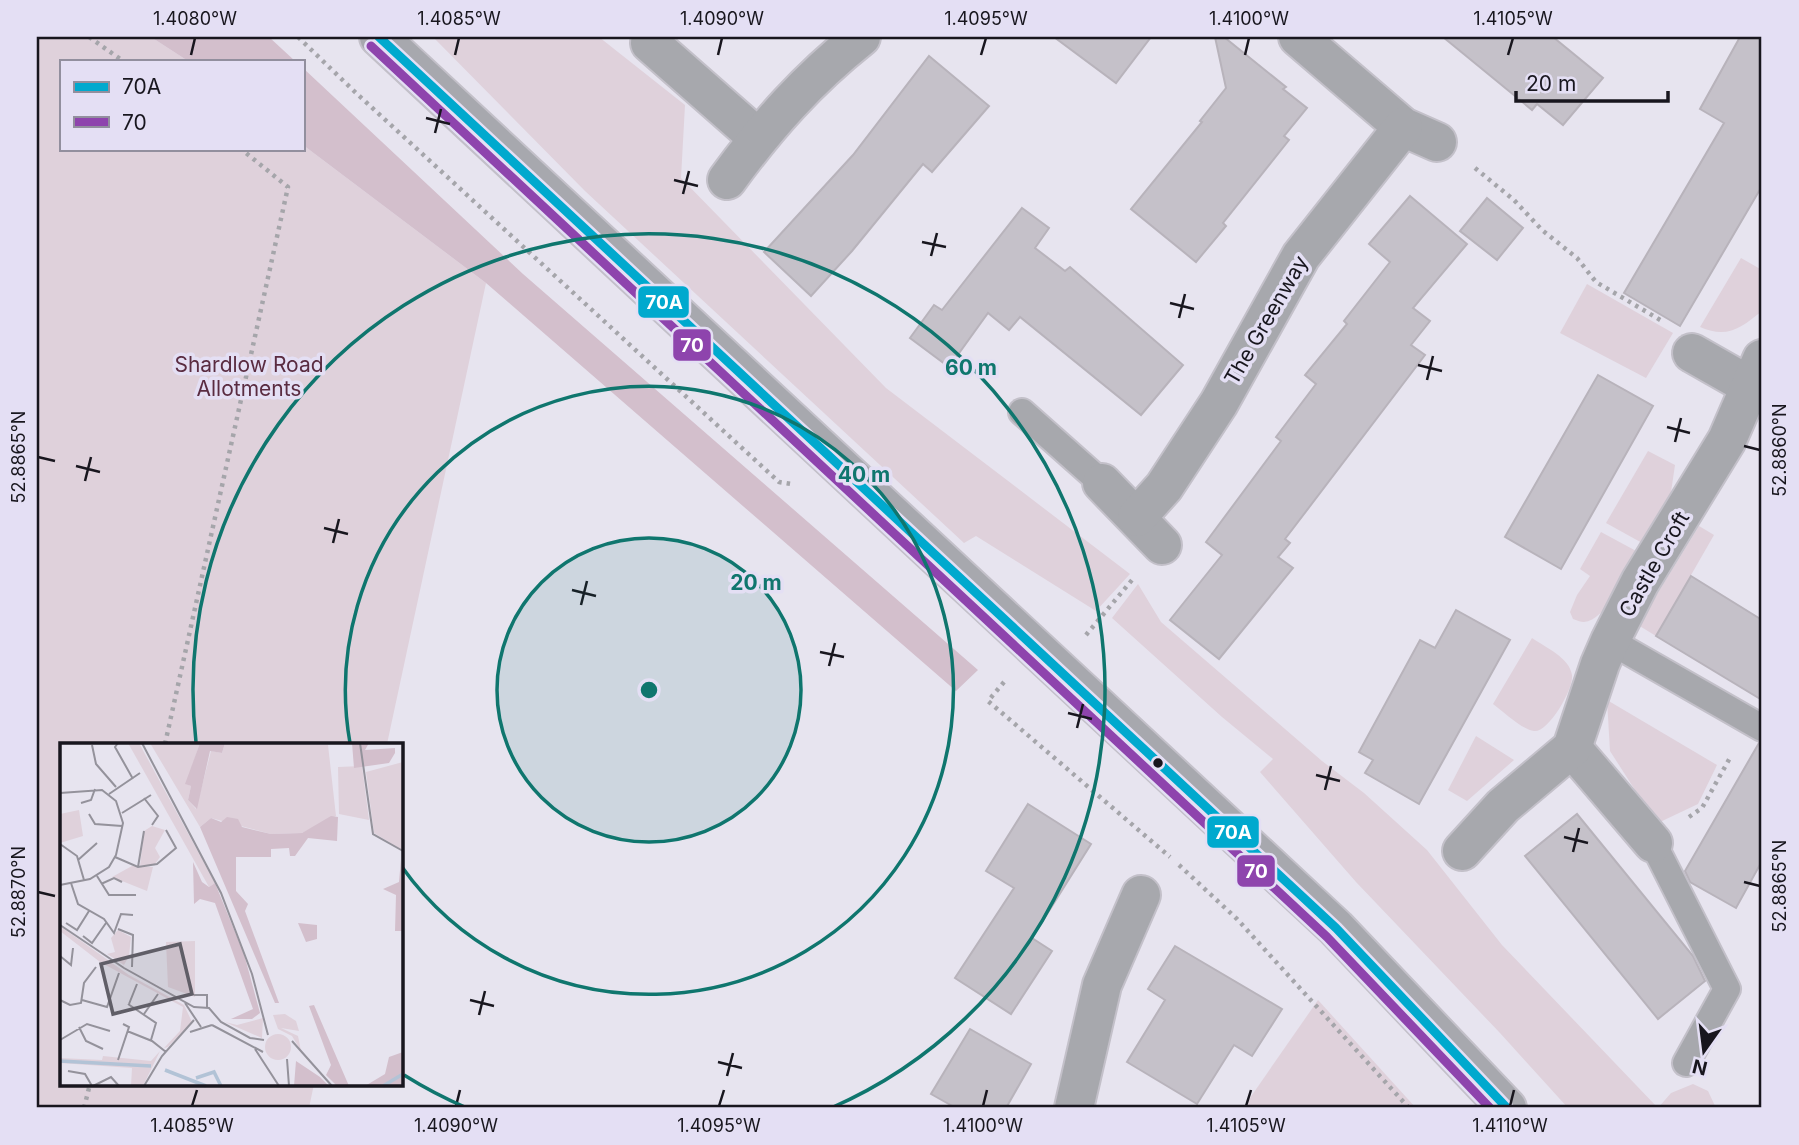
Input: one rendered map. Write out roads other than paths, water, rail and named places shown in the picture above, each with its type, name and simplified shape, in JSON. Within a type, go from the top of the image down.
[{"type":"street","points":[[379,37],[1336,928],[1507,1108]]},
{"type":"street","points":[[727,180],[758,138],[803,86],[861,37]]},
{"type":"street","points":[[1298,37],[1402,127],[1437,142]]},
{"type":"street","points":[[646,40],[758,138]]},
{"type":"street","name":"The Greenway","points":[[1137,517],[1164,487],[1219,403],[1301,256],[1402,127]]},
{"type":"street","name":"Castle Croft","points":[[1572,748],[1600,664],[1611,641],[1640,582],[1727,440],[1756,372],[1692,353]]},
{"type":"street","points":[[1102,483],[1162,545]]},
{"type":"street","points":[[1462,851],[1503,806],[1572,748],[1653,843]]},
{"type":"street","points":[[1074,1108],[1102,985],[1141,895]]},
{"type":"lane","points":[[1022,412],[1102,483]]},
{"type":"lane","points":[[1611,641],[1756,725]]},
{"type":"lane","points":[[1653,843],[1727,989],[1686,1063]]},
{"type":"park label","name":"Shardlow Road Allotments","points":[[249,376]]}]
